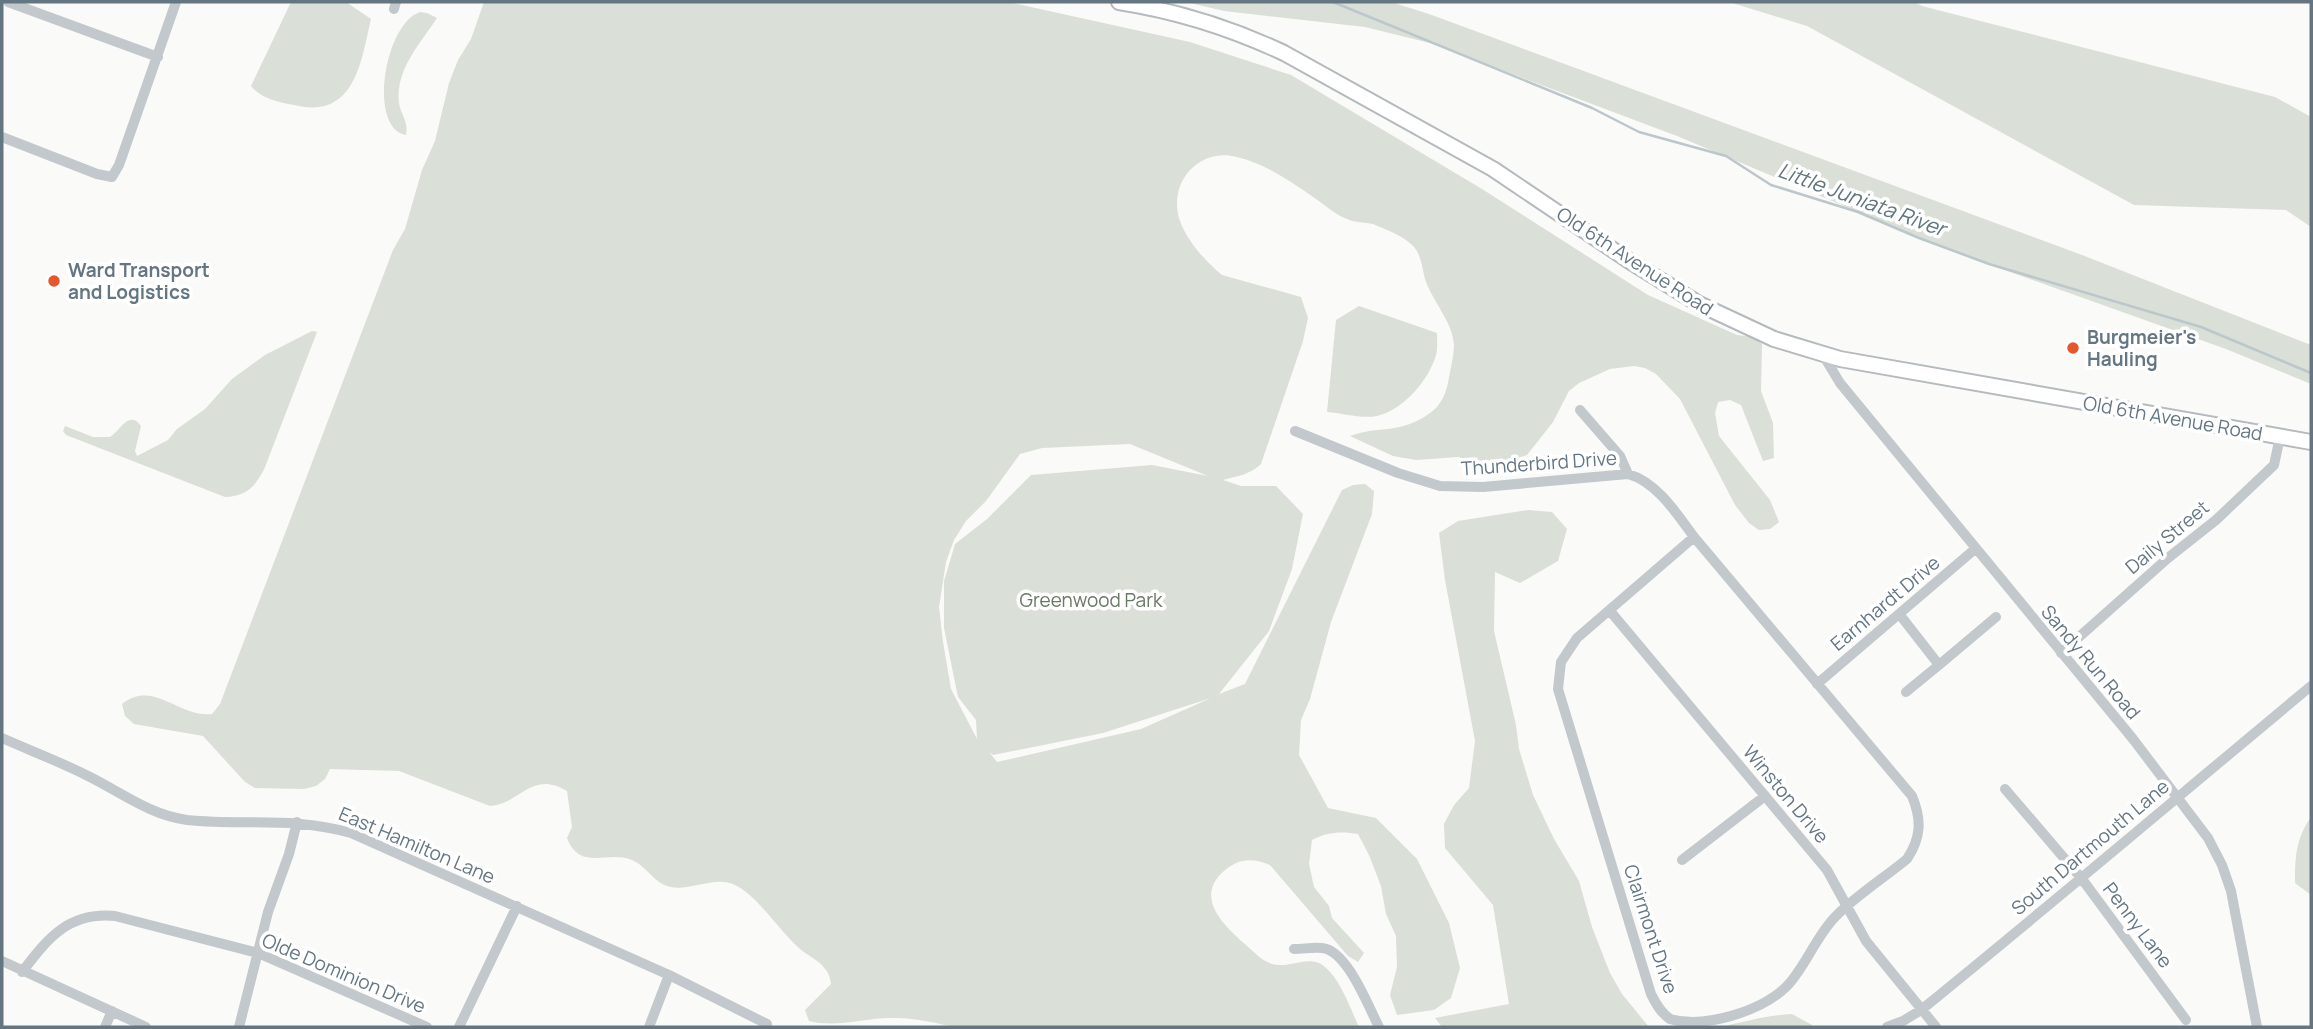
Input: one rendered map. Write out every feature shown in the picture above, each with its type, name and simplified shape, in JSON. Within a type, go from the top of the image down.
[{"type":"main road","name":"Old 6th Avenue Road","points":[[1119,2],[1200,20],[1284,54],[1493,169],[1628,260],[1699,304],[1756,331],[1823,355],[2311,442]]},
{"type":"street","points":[[8,2],[158,57]]},
{"type":"street","points":[[2,137],[97,174],[112,177],[119,165],[176,2]]},
{"type":"street","name":"Sandy Run Road","points":[[1823,355],[1840,383],[2178,796],[2212,844],[2227,876],[2257,1027]]},
{"type":"street","name":"Clairmont Drive","points":[[1580,410],[1620,456],[1628,474],[1640,477],[1652,486],[1912,796],[1920,823],[1914,848],[1907,859],[1836,916],[1788,985],[1764,1005],[1715,1025],[1681,1023],[1670,1019],[1659,1009],[1651,994],[1558,690],[1561,662],[1577,638],[1694,537]]},
{"type":"street","name":"Thunderbird Drive","points":[[1295,431],[1398,473],[1440,486],[1483,487],[1628,474]]},
{"type":"street","name":"Daily Street","points":[[2061,653],[2168,558],[2216,520],[2274,465],[2280,437]]},
{"type":"street","name":"Earnhardt Drive","points":[[1817,684],[1975,549]]},
{"type":"street","name":"Winston Drive","points":[[1610,611],[1827,870],[1866,941],[1936,1027]]},
{"type":"street","points":[[1900,614],[1939,665]]},
{"type":"street","points":[[1906,692],[1996,617]]},
{"type":"street","name":"South Dartmouth Lane","points":[[1887,1027],[1921,1010],[2082,880],[2311,686]]},
{"type":"street","name":"East Hamilton Lane","points":[[2,738],[89,776],[134,802],[162,814],[187,820],[297,822],[323,825],[351,833],[669,975],[767,1024]]},
{"type":"street","name":"Penny Lane","points":[[2006,789],[2082,880],[2186,1020]]},
{"type":"street","points":[[1682,860],[1765,796]]},
{"type":"street","points":[[239,1027],[268,912],[289,854],[297,822]]},
{"type":"street","points":[[459,1027],[517,906]]},
{"type":"street","name":"Olde Dominion Drive","points":[[22,972],[58,931],[75,920],[101,915],[115,916],[258,953],[427,1027]]},
{"type":"street","points":[[1294,949],[1322,948],[1330,950],[1341,959],[1352,974],[1378,1027]]},
{"type":"street","points":[[2,961],[146,1027]]},
{"type":"street","points":[[649,1027],[669,975]]},
{"type":"street","points":[[105,1027],[112,1012]]},
{"type":"green space","points":[[291,2],[346,2],[371,19],[352,84],[343,96],[330,104],[314,107],[282,103],[265,97],[251,86]]},
{"type":"green space","name":"Greenwood Park","points":[[484,2],[1008,2],[1190,42],[1291,75],[1482,189],[1648,295],[1737,335],[1754,337],[1762,344],[1761,391],[1773,423],[1774,458],[1763,461],[1741,405],[1730,400],[1718,402],[1715,413],[1719,436],[1770,500],[1779,522],[1770,529],[1759,530],[1749,523],[1735,505],[1680,399],[1656,374],[1645,368],[1634,366],[1610,369],[1579,383],[1569,391],[1553,422],[1527,455],[1516,459],[1481,462],[1458,457],[1416,460],[1393,456],[1350,436],[1399,427],[1419,420],[1434,410],[1445,392],[1454,353],[1453,337],[1426,282],[1415,248],[1393,232],[1339,215],[1288,180],[1258,164],[1223,155],[1198,163],[1182,182],[1177,207],[1183,229],[1192,243],[1222,275],[1301,297],[1308,318],[1303,341],[1261,464],[1248,473],[1223,480],[1241,486],[1276,486],[1303,514],[1292,569],[1269,631],[1219,694],[1245,684],[1342,490],[1365,484],[1374,491],[1372,514],[1331,622],[1310,699],[1301,720],[1299,755],[1328,808],[1376,818],[1417,859],[1449,923],[1460,968],[1451,998],[1434,1010],[1397,1015],[1390,995],[1397,967],[1396,936],[1386,914],[1381,886],[1358,834],[1340,832],[1312,840],[1309,864],[1314,887],[1329,906],[1332,918],[1364,953],[1358,962],[1348,956],[1270,865],[1249,860],[1234,864],[1218,877],[1212,888],[1211,898],[1214,908],[1228,928],[1265,961],[1286,965],[1312,961],[1324,966],[1340,986],[1359,1027],[956,1027],[899,1018],[829,1023],[809,1021],[805,1010],[831,984],[828,974],[820,963],[792,942],[744,890],[728,882],[671,887],[660,883],[632,860],[595,858],[579,854],[567,838],[572,827],[567,791],[555,785],[535,786],[501,804],[490,806],[399,771],[330,769],[325,779],[316,786],[304,789],[255,788],[245,782],[203,736],[134,724],[125,716],[122,704],[134,697],[156,697],[200,714],[212,714],[220,704],[393,250],[405,229],[422,170],[435,141],[449,83],[458,60],[471,39]],"holes":[[[1130,444],[1208,476],[1152,465],[1031,475],[987,519],[955,544],[944,581],[944,628],[958,697],[976,720],[977,739],[951,689],[943,642],[939,607],[946,562],[954,540],[1020,454],[1042,448]],[[1211,698],[1141,729],[997,762],[989,752],[993,755],[1103,733]]]},
{"type":"green space","points":[[1186,2],[1391,2],[1429,14],[2082,255],[2311,345],[2311,384],[2226,349],[1954,252],[1677,136],[1430,43],[1365,27],[1224,11]]},
{"type":"green space","points":[[1729,2],[1914,2],[2275,97],[2311,117],[2311,227],[2286,210],[2134,205],[1807,26]]},
{"type":"green space","points":[[420,12],[437,18],[410,58],[401,79],[399,103],[406,123],[406,135],[394,128],[387,114],[385,75],[398,35],[408,20]]},
{"type":"green space","points":[[1359,306],[1437,333],[1433,365],[1414,393],[1387,413],[1371,417],[1327,412],[1336,320]]},
{"type":"green space","points":[[312,331],[317,332],[265,467],[254,485],[239,495],[225,497],[66,435],[63,431],[65,426],[93,437],[110,437],[129,420],[137,421],[141,426],[135,451],[137,456],[168,440],[177,429],[205,409],[232,379],[265,355]]},
{"type":"green space","points":[[1528,510],[1552,512],[1567,529],[1558,561],[1520,583],[1495,572],[1494,631],[1519,749],[1533,795],[1554,839],[1579,881],[1592,927],[1610,973],[1622,994],[1649,1027],[1442,1027],[1435,1018],[1509,1004],[1493,905],[1445,848],[1444,824],[1454,805],[1469,788],[1475,741],[1445,580],[1439,533],[1458,521]]},
{"type":"green space","points":[[2311,817],[2311,895],[2295,883],[2295,864],[2302,833]]},
{"type":"green space","points":[[1792,1014],[1812,1027],[1720,1027],[1765,1017]]},
{"type":"waterway","name":"Little Juniata River","points":[[1333,2],[1592,108],[1639,132],[1726,156],[1771,185],[1858,212],[1989,264],[2201,327],[2311,373]]},
{"type":"place","name":"Ward Transport and Logistics","points":[[54,281]]},
{"type":"place","name":"Burgmeier's Hauling","points":[[2073,348]]}]
